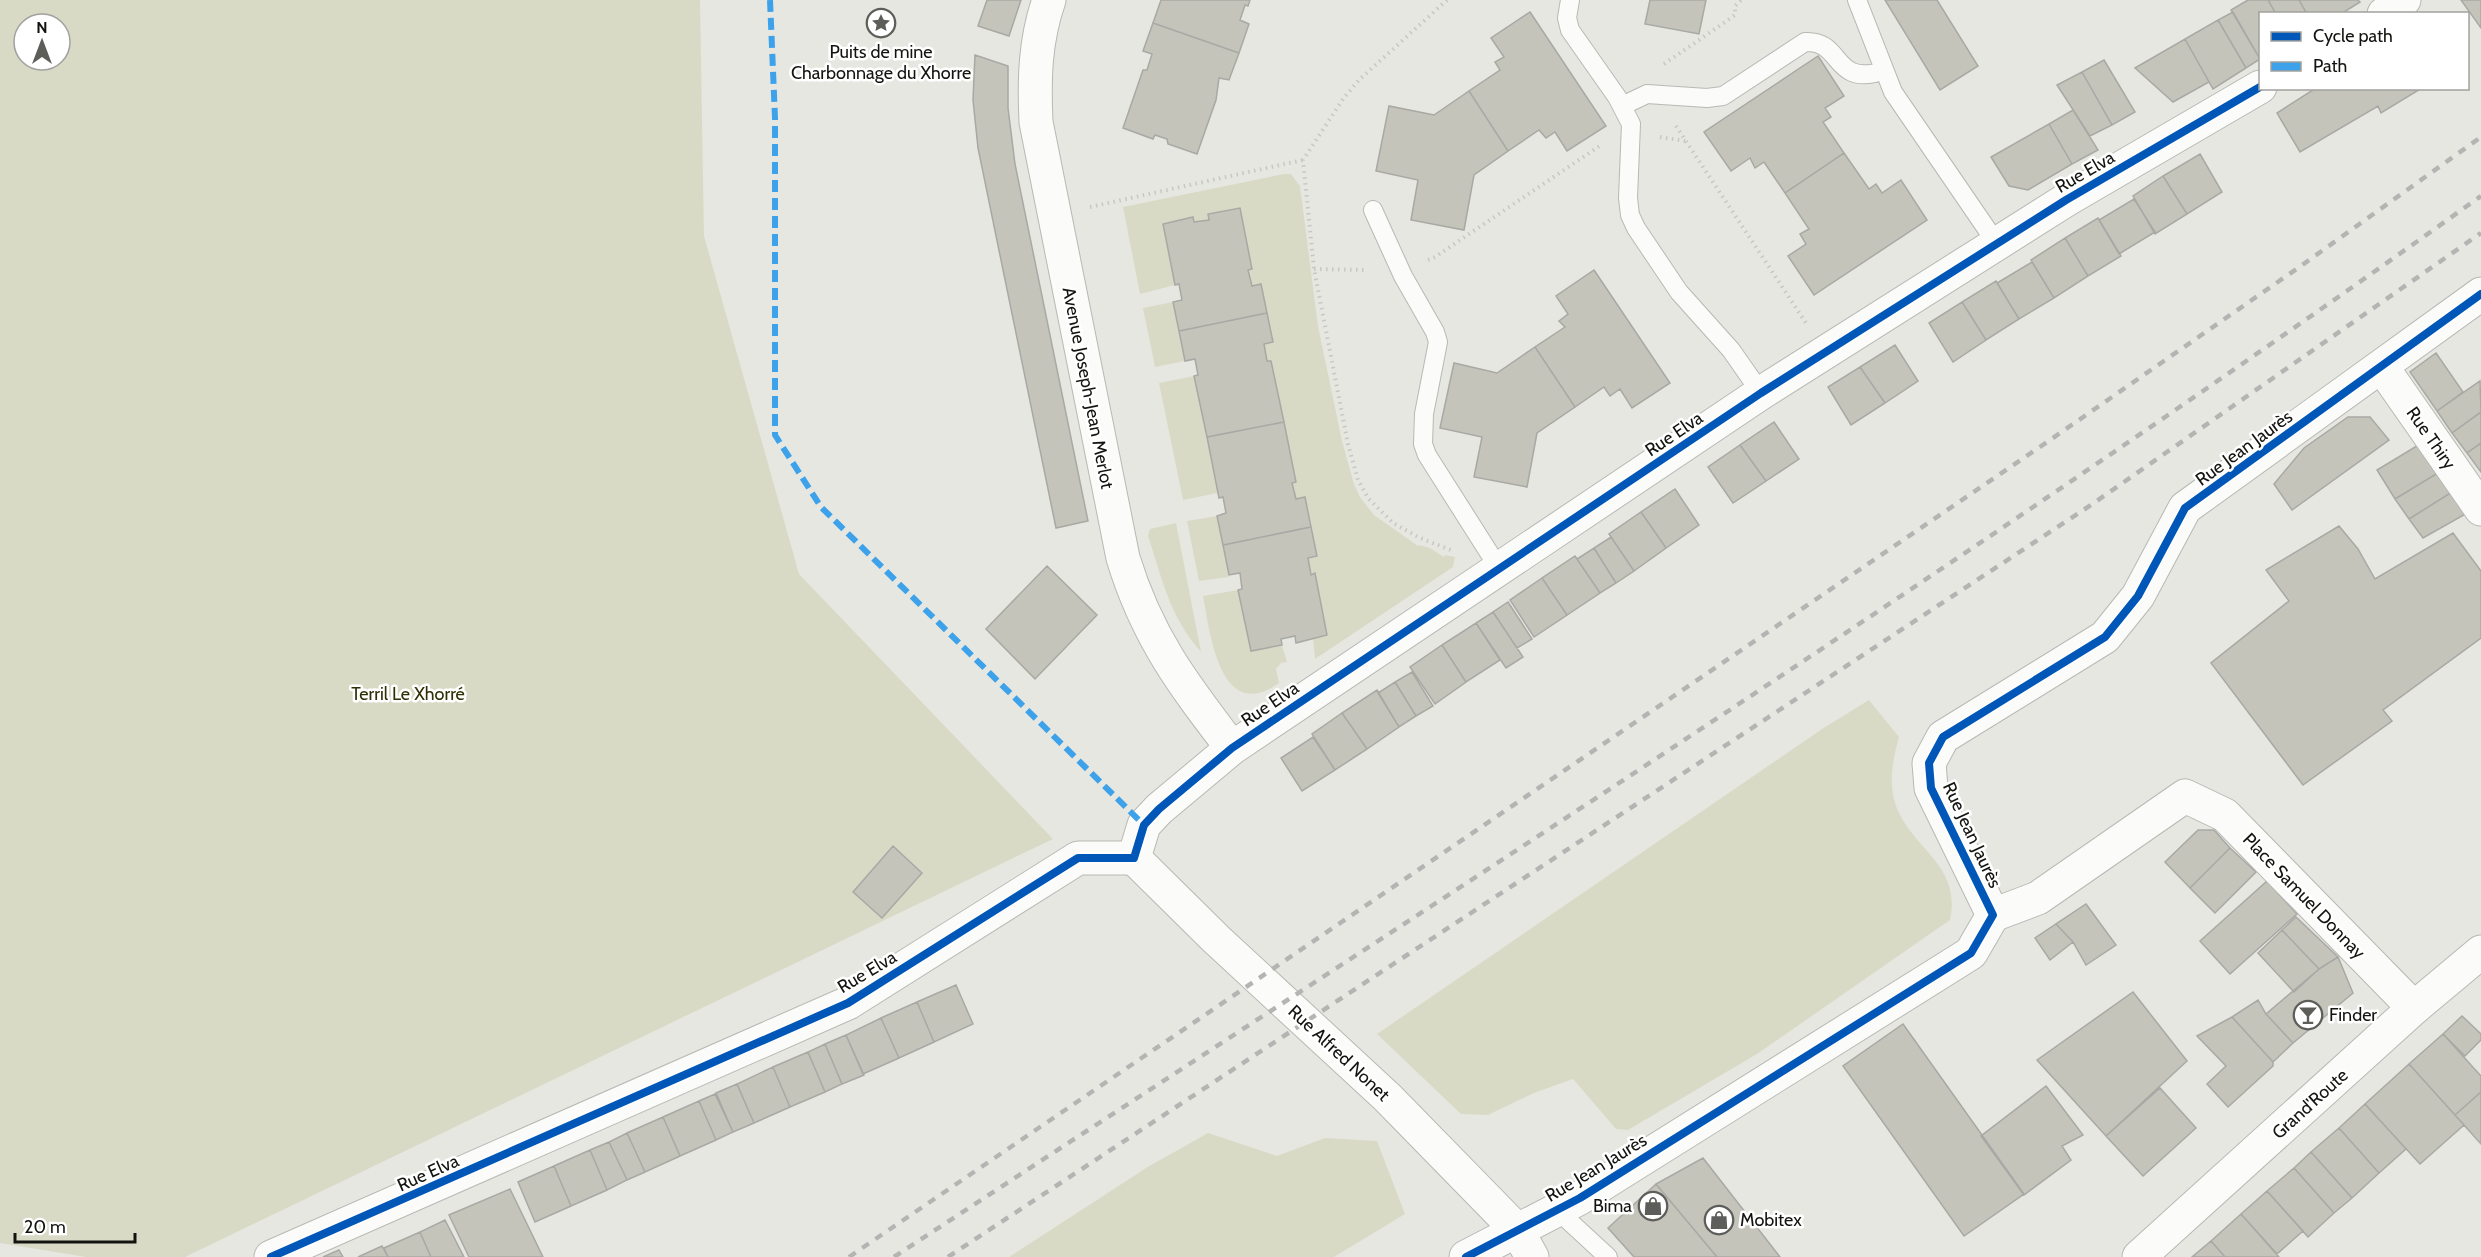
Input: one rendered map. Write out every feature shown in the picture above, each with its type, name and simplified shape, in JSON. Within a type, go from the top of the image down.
[{"type":"street","name":"Avenue Joseph-Jean Merlot","points":[[1049,0],[1042,20],[1036,54],[1034,86],[1036,122],[1115,523],[1133,592],[1144,617],[1165,656],[1232,748]]},
{"type":"street","points":[[2387,12],[2404,0]]},
{"type":"street","name":"Rue Elva","points":[[271,1257],[848,1003],[1078,858],[1134,858],[1144,825],[1159,809],[1232,748],[1761,393],[2066,200],[2259,88]]},
{"type":"street","name":"Rue Jean Jaurès","points":[[1993,915],[1931,788],[1929,763],[1943,737],[2105,637],[2139,596],[2185,508],[2382,368],[2481,294]]},
{"type":"street","name":"Rue Thiry","points":[[2382,368],[2481,509]]},
{"type":"street","name":"Rue Jean Jaurès","points":[[1466,1257],[1524,1243],[1557,1210],[1580,1198],[1971,953],[1993,915],[2038,898],[2185,796]]},
{"type":"street","name":"Place Samuel Donnay","points":[[2185,796],[2225,814],[2414,1008]]},
{"type":"street","name":"Rue Alfred Nonet","points":[[1134,858],[1216,939],[1388,1098],[1524,1243]]},
{"type":"street","name":"Grand'Route","points":[[2139,1257],[2414,1008],[2479,958]]},
{"type":"lane","points":[[1570,0],[1567,18],[1570,30],[1622,106],[1630,124],[1632,134],[1628,198],[1630,215],[1636,228],[1679,292],[1731,350],[1761,393]]},
{"type":"lane","points":[[1857,0],[1883,71],[1904,109],[1997,244]]},
{"type":"lane","points":[[1622,106],[1635,98],[1654,94],[1707,98],[1723,96],[1805,42],[1815,42],[1826,46],[1850,73],[1862,76],[1883,71]]},
{"type":"lane","points":[[1373,210],[1399,268],[1430,320],[1438,342],[1422,431],[1427,455],[1500,570]]},
{"type":"lane","points":[[1557,1210],[1608,1257]]},
{"type":"path","points":[[1447,0],[1359,80],[1343,99],[1303,160],[1314,269],[1348,444],[1363,490],[1375,507],[1393,523],[1448,549]]},
{"type":"path","points":[[1741,0],[1735,6],[1735,15],[1650,75],[1650,84],[1654,94],[1826,352]]},
{"type":"path","points":[[1314,269],[1379,270],[1399,268],[1435,257],[1614,136],[1632,134],[1685,141]]},
{"type":"path","points":[[1053,215],[1303,160]]},
{"type":"green space","name":"Terril Le Xhorré","points":[[0,0],[700,0],[704,236],[799,574],[1053,839],[185,1257],[86,1257],[0,1243]]},
{"type":"green space","points":[[1291,174],[1300,186],[1318,326],[1342,441],[1354,484],[1360,497],[1374,515],[1418,546],[1430,548],[1444,557],[1445,555],[1455,557],[1453,567],[1315,659],[1313,639],[1327,635],[1315,574],[1311,575],[1308,558],[1317,556],[1305,498],[1296,499],[1292,483],[1296,482],[1271,361],[1267,361],[1264,344],[1273,342],[1261,285],[1252,286],[1248,270],[1252,268],[1240,208],[1209,214],[1209,220],[1194,222],[1193,217],[1163,224],[1175,285],[1140,294],[1123,207]]},
{"type":"green space","points":[[1173,302],[1185,361],[1155,367],[1143,308]]},
{"type":"green space","points":[[1194,376],[1218,493],[1183,500],[1159,383]]},
{"type":"green space","points":[[1217,516],[1229,577],[1199,581],[1187,521]]},
{"type":"green space","points":[[1176,523],[1201,652],[1181,625],[1174,611],[1148,536],[1150,529]]},
{"type":"green space","points":[[1238,590],[1251,651],[1282,645],[1287,662],[1281,663],[1276,669],[1279,683],[1259,693],[1243,692],[1231,684],[1222,669],[1210,631],[1203,596]]},
{"type":"green space","points":[[1869,700],[1899,737],[1893,762],[1892,780],[1896,806],[1903,821],[1934,858],[1949,885],[1952,901],[1950,920],[1757,1054],[1628,1130],[1616,1129],[1573,1079],[1534,1093],[1488,1115],[1461,1114],[1377,1034],[1822,729]]},
{"type":"green space","points":[[1208,1133],[1277,1156],[1325,1138],[1377,1141],[1405,1214],[1334,1257],[1009,1257],[1146,1168]]},
{"type":"building","points":[[987,0],[1021,0],[1009,36],[978,26]]},
{"type":"building","points":[[1161,0],[1250,0],[1248,6],[1245,5],[1240,20],[1249,24],[1239,53],[1153,23]]},
{"type":"building","points":[[1650,0],[1706,0],[1699,34],[1645,24]]},
{"type":"building","points":[[1885,0],[1937,0],[1978,66],[1940,90]]},
{"type":"building","points":[[2248,0],[2268,0],[2275,12],[2259,12],[2259,57],[2231,10]]},
{"type":"building","points":[[2268,0],[2299,0],[2306,12],[2275,12]]},
{"type":"building","points":[[2299,0],[2358,0],[2360,2],[2344,12],[2306,12]]},
{"type":"building","points":[[2461,0],[2481,0],[2481,28]]},
{"type":"building","points":[[1530,12],[1606,126],[1567,151],[1555,132],[1546,138],[1539,130],[1508,151],[1469,91],[1500,70],[1495,62],[1504,57],[1491,38]]},
{"type":"building","points":[[2233,12],[2259,60],[2246,68],[2218,20]]},
{"type":"building","points":[[2218,20],[2246,68],[2213,89],[2185,39]]},
{"type":"building","points":[[1153,23],[1239,53],[1229,80],[1219,78],[1216,100],[1197,154],[1168,144],[1167,139],[1155,135],[1153,139],[1123,128],[1143,70],[1147,70],[1152,54],[1143,51]]},
{"type":"building","points":[[2185,39],[2209,82],[2173,102],[2135,68]]},
{"type":"building","points":[[975,55],[1008,66],[1008,108],[1015,164],[1088,521],[1056,528],[978,148],[973,100]]},
{"type":"building","points":[[1818,56],[1844,96],[1825,108],[1831,117],[1823,122],[1844,153],[1785,193],[1764,162],[1755,168],[1750,158],[1731,171],[1704,132]]},
{"type":"building","points":[[2104,60],[2135,112],[2112,125],[2082,72]]},
{"type":"building","points":[[2082,72],[2112,125],[2090,136],[2057,85]]},
{"type":"building","points":[[2313,90],[2419,90],[2381,113],[2378,106],[2300,152],[2277,113]]},
{"type":"building","points":[[1469,91],[1508,151],[1474,175],[1464,230],[1411,220],[1418,180],[1376,171],[1389,106],[1434,115]]},
{"type":"building","points":[[2073,110],[2098,150],[2072,164],[2049,124]]},
{"type":"building","points":[[2049,124],[2072,164],[2028,190],[2009,186],[1991,157]]},
{"type":"building","points":[[1844,153],[1869,189],[1876,184],[1882,193],[1901,180],[1927,220],[1814,295],[1788,256],[1806,244],[1800,234],[1809,229],[1785,193]]},
{"type":"building","points":[[2200,154],[2222,192],[2187,214],[2163,176]]},
{"type":"building","points":[[2163,176],[2187,214],[2155,234],[2133,196]]},
{"type":"building","points":[[2134,199],[2155,232],[2119,254],[2099,220]]},
{"type":"building","points":[[1240,208],[1252,269],[1248,270],[1252,286],[1261,284],[1267,313],[1179,331],[1173,302],[1182,300],[1179,284],[1175,285],[1163,224],[1193,217],[1194,222],[1209,220],[1208,214]]},
{"type":"building","points":[[2098,218],[2121,256],[2088,276],[2065,238]]},
{"type":"building","points":[[2065,238],[2088,276],[2054,298],[2031,260]]},
{"type":"building","points":[[2032,262],[2054,298],[2019,319],[1997,283]]},
{"type":"building","points":[[1594,270],[1670,383],[1632,408],[1620,389],[1610,396],[1604,387],[1575,407],[1535,347],[1565,327],[1559,321],[1568,314],[1556,296]]},
{"type":"building","points":[[1996,281],[2019,319],[1986,340],[1962,302]]},
{"type":"building","points":[[1962,302],[1986,340],[1953,362],[1929,323]]},
{"type":"building","points":[[1267,313],[1273,342],[1264,344],[1267,361],[1271,361],[1284,422],[1207,437],[1194,376],[1198,375],[1195,359],[1185,361],[1179,331]]},
{"type":"building","points":[[1895,345],[1918,381],[1885,403],[1860,367]]},
{"type":"building","points":[[1535,347],[1575,407],[1537,433],[1527,487],[1474,477],[1482,437],[1440,428],[1454,363],[1497,373]]},
{"type":"building","points":[[2436,353],[2463,392],[2437,411],[2410,372]]},
{"type":"building","points":[[1860,367],[1885,403],[1851,425],[1828,387]]},
{"type":"building","points":[[2480,381],[2481,412],[2452,433],[2437,411]]},
{"type":"building","points":[[2481,412],[2481,443],[2467,453],[2452,433]]},
{"type":"building","points":[[2348,417],[2370,417],[2389,440],[2292,510],[2274,484],[2304,448]]},
{"type":"building","points":[[1284,422],[1296,482],[1292,483],[1296,499],[1305,497],[1311,527],[1223,545],[1217,516],[1226,513],[1223,497],[1219,498],[1207,437]]},
{"type":"building","points":[[1774,422],[1799,459],[1766,481],[1740,445]]},
{"type":"building","points":[[2425,441],[2446,468],[2395,499],[2377,470]]},
{"type":"building","points":[[2481,443],[2481,472],[2467,453]]},
{"type":"building","points":[[1740,445],[1766,481],[1733,503],[1708,467]]},
{"type":"building","points":[[2446,468],[2460,487],[2409,519],[2395,499]]},
{"type":"building","points":[[2460,487],[2476,508],[2423,538],[2409,519]]},
{"type":"building","points":[[1675,489],[1699,525],[1666,548],[1641,512]]},
{"type":"building","points":[[1641,512],[1666,548],[1634,571],[1609,534]]},
{"type":"building","points":[[2339,526],[2358,549],[2375,579],[2453,533],[2481,571],[2481,638],[2383,710],[2392,721],[2303,785],[2211,663],[2289,601],[2266,570]]},
{"type":"building","points":[[1311,527],[1317,556],[1308,558],[1311,575],[1315,573],[1327,635],[1296,643],[1295,636],[1281,639],[1282,645],[1251,651],[1238,590],[1242,589],[1240,573],[1229,575],[1223,545]]},
{"type":"building","points":[[1611,537],[1634,571],[1616,583],[1594,548]]},
{"type":"building","points":[[1594,548],[1616,583],[1600,593],[1577,559]]},
{"type":"building","points":[[1575,556],[1600,593],[1567,615],[1542,578]]},
{"type":"building","points":[[1047,566],[1097,615],[1035,679],[986,629]]},
{"type":"building","points":[[1542,578],[1567,615],[1534,637],[1510,600]]},
{"type":"building","points":[[1508,602],[1532,639],[1517,648],[1493,612]]},
{"type":"building","points":[[1493,612],[1523,657],[1506,668],[1476,623]]},
{"type":"building","points":[[1476,623],[1500,660],[1466,682],[1442,645]]},
{"type":"building","points":[[1442,645],[1466,682],[1435,704],[1410,667]]},
{"type":"building","points":[[1412,672],[1433,706],[1416,716],[1395,682]]},
{"type":"building","points":[[1395,682],[1416,716],[1399,727],[1378,693]]},
{"type":"building","points":[[1377,690],[1399,727],[1367,749],[1342,713]]},
{"type":"building","points":[[1342,713],[1367,749],[1335,770],[1312,734]]},
{"type":"building","points":[[1313,737],[1335,770],[1302,791],[1281,758]]},
{"type":"building","points":[[2198,830],[2214,830],[2230,848],[2190,888],[2165,862]]},
{"type":"building","points":[[893,846],[922,873],[882,918],[853,892]]},
{"type":"building","points":[[2230,848],[2256,872],[2215,913],[2190,888]]},
{"type":"building","points":[[2267,881],[2297,914],[2230,974],[2200,941]]},
{"type":"building","points":[[2086,904],[2116,945],[2086,965],[2073,942],[2056,924]]},
{"type":"building","points":[[2296,917],[2338,957],[2319,969],[2282,930]]},
{"type":"building","points":[[2056,924],[2073,942],[2050,960],[2035,938]]},
{"type":"building","points":[[2282,930],[2319,969],[2294,992],[2258,953]]},
{"type":"building","points":[[2338,957],[2353,993],[2293,1043],[2266,1014],[2319,969]]},
{"type":"building","points":[[956,985],[973,1024],[934,1042],[917,1002]]},
{"type":"building","points":[[2133,992],[2187,1061],[2106,1136],[2037,1060]]},
{"type":"building","points":[[2258,1000],[2266,1014],[2293,1043],[2273,1062],[2232,1017]]},
{"type":"building","points":[[917,1002],[934,1042],[899,1058],[881,1018]]},
{"type":"building","points":[[2462,1016],[2481,1034],[2481,1040],[2465,1056],[2443,1034]]},
{"type":"building","points":[[2232,1017],[2273,1062],[2273,1066],[2228,1107],[2207,1084],[2226,1066],[2197,1036]]},
{"type":"building","points":[[881,1018],[899,1058],[863,1074],[846,1035]]},
{"type":"building","points":[[1903,1024],[2024,1194],[1964,1236],[1843,1066]]},
{"type":"building","points":[[2443,1034],[2481,1076],[2481,1092],[2455,1115],[2409,1064]]},
{"type":"building","points":[[846,1035],[864,1075],[842,1084],[825,1044]]},
{"type":"building","points":[[825,1044],[842,1084],[825,1092],[808,1052]]},
{"type":"building","points":[[808,1052],[825,1092],[790,1107],[773,1067]]},
{"type":"building","points":[[2409,1064],[2464,1125],[2420,1164],[2365,1104]]},
{"type":"building","points":[[773,1067],[790,1107],[754,1123],[737,1084]]},
{"type":"building","points":[[737,1084],[754,1123],[733,1132],[716,1093]]},
{"type":"building","points":[[2046,1086],[2083,1135],[2062,1146],[2071,1160],[2024,1195],[1981,1136]]},
{"type":"building","points":[[2160,1088],[2196,1128],[2143,1176],[2106,1136]]},
{"type":"building","points":[[2481,1092],[2481,1144],[2455,1115]]},
{"type":"building","points":[[715,1094],[733,1132],[716,1140],[699,1101]]},
{"type":"building","points":[[699,1101],[716,1140],[680,1156],[663,1117]]},
{"type":"building","points":[[2365,1104],[2406,1149],[2379,1173],[2339,1128]]},
{"type":"building","points":[[663,1117],[680,1156],[645,1172],[627,1133]]},
{"type":"building","points":[[2339,1128],[2379,1173],[2352,1198],[2311,1152]]},
{"type":"building","points":[[627,1133],[645,1172],[627,1180],[609,1142]]},
{"type":"building","points":[[609,1142],[627,1180],[607,1190],[590,1150]]},
{"type":"building","points":[[590,1150],[607,1190],[571,1206],[554,1166]]},
{"type":"building","points":[[2311,1152],[2352,1198],[2334,1213],[2294,1168]]},
{"type":"building","name":"Mobitex","points":[[1703,1158],[1780,1257],[1717,1257],[1656,1184]]},
{"type":"building","points":[[554,1166],[571,1206],[535,1222],[518,1182]]},
{"type":"building","points":[[2294,1168],[2334,1213],[2308,1237],[2267,1191]]},
{"type":"building","name":"Bima","points":[[1656,1184],[1717,1257],[1634,1257],[1608,1228]]},
{"type":"building","points":[[510,1189],[543,1257],[469,1257],[449,1215]]},
{"type":"building","points":[[2267,1191],[2303,1231],[2277,1254],[2241,1214]]},
{"type":"building","points":[[2241,1214],[2279,1257],[2225,1257],[2211,1241]]},
{"type":"building","points":[[445,1220],[464,1257],[431,1257],[420,1232]]},
{"type":"building","points":[[420,1232],[431,1257],[388,1257],[384,1248]]},
{"type":"building","points":[[2211,1241],[2225,1257],[2192,1257]]},
{"type":"building","points":[[382,1246],[388,1257],[358,1257]]},
{"type":"building","points":[[339,1250],[343,1257],[323,1257]]},
{"type":"railway","points":[[849,1257],[2050,440],[2298,268],[2481,137]]},
{"type":"railway","points":[[894,1257],[1892,602],[2286,334],[2481,196]]},
{"type":"railway","points":[[948,1257],[2091,505],[2481,233]]},
{"type":"marked path","points":[[770,0],[775,118],[775,435],[821,507],[1144,825]]},
{"type":"cycle path","points":[[271,1257],[848,1003],[1078,858],[1134,858],[1144,825],[1159,809],[1232,748],[1761,393],[2066,200],[2259,88]]},
{"type":"cycle path","points":[[1466,1257],[1580,1198],[1971,953],[1993,915],[1931,788],[1929,763],[1943,737],[2105,637],[2138,596],[2185,508],[2481,294]]},
{"type":"place","name":"Puits de mine Charbonnage du Xhorre","points":[[881,23]]},
{"type":"place","name":"Finder","points":[[2308,1015]]},
{"type":"place","name":"Bima","points":[[1653,1206]]},
{"type":"place","name":"Mobitex","points":[[1719,1220]]}]
